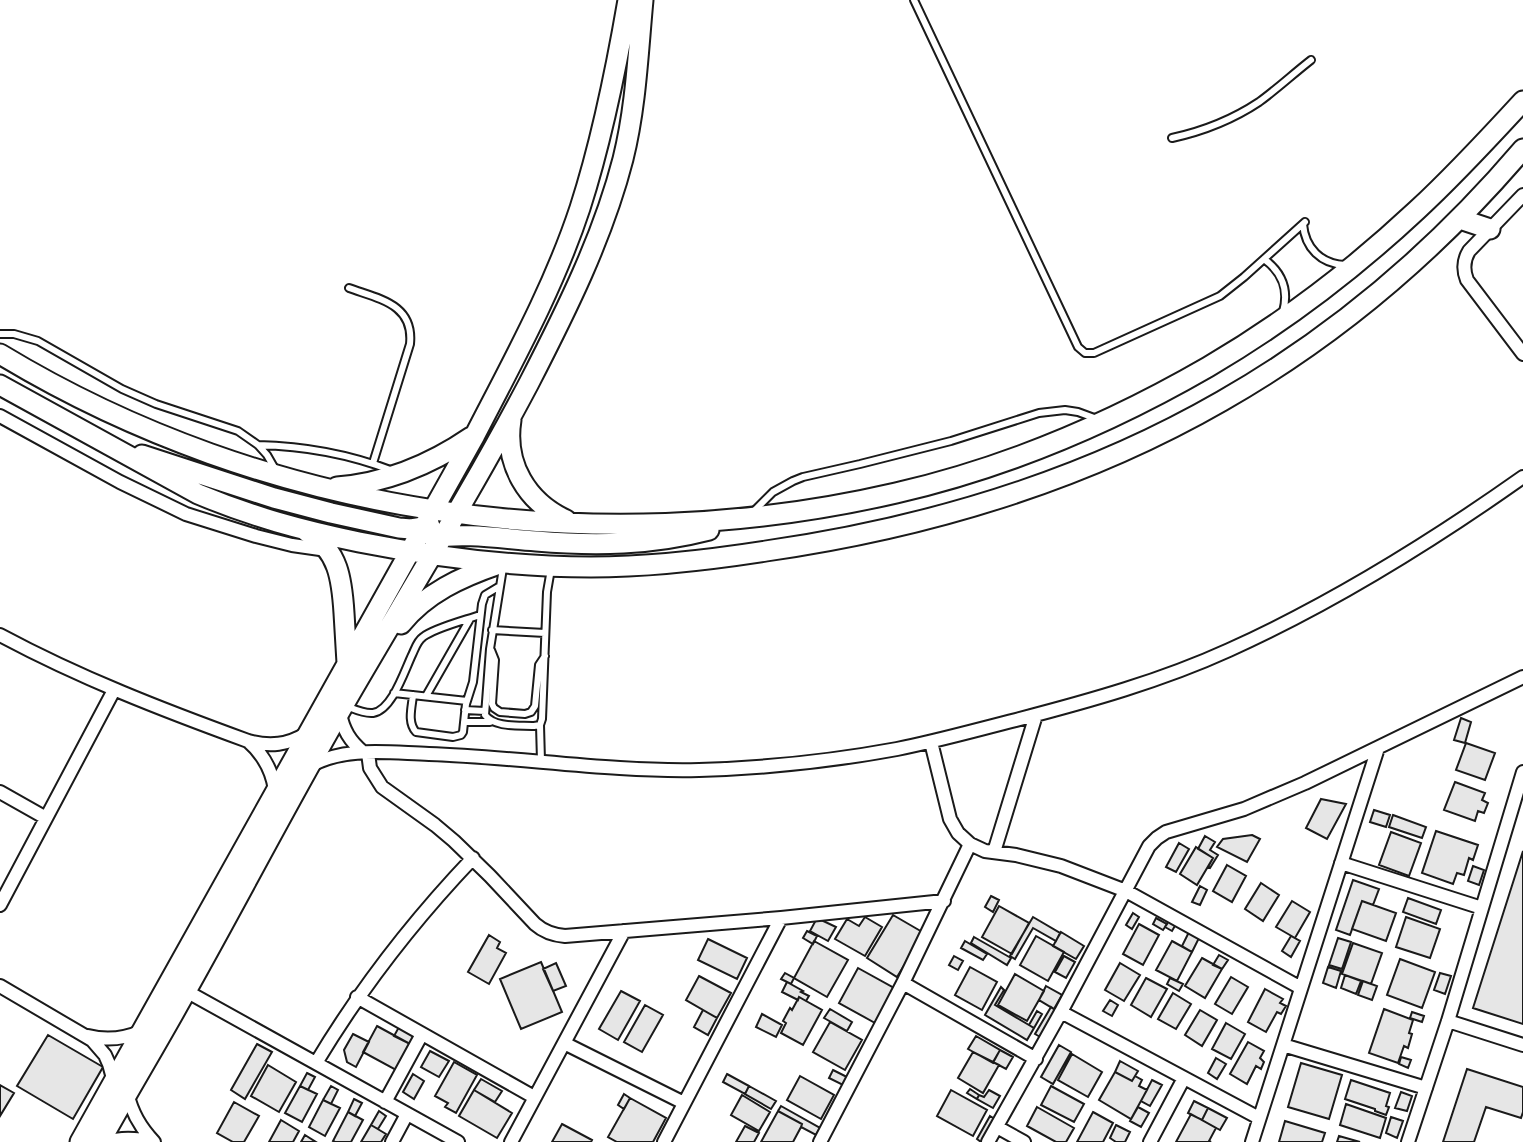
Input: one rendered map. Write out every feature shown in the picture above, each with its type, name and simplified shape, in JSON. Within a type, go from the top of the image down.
[{"type":"street","points":[[100,1142],[142,1031],[475,435],[554,274],[580,209],[603,124],[628,0]]},
{"type":"street","points":[[80,1142],[121,1088],[186,991],[309,767],[457,514],[557,330],[606,214],[624,157],[635,99],[643,0]]},
{"type":"street","points":[[0,354],[65,391],[184,445],[319,488],[432,511],[577,524],[653,524],[750,517],[847,503],[920,487],[1058,440],[1144,401],[1210,366],[1281,320],[1354,265],[1437,191],[1523,101]]},
{"type":"street","points":[[0,386],[198,494],[244,513],[303,530],[408,552],[503,563],[628,566],[742,555],[892,528],[1004,497],[1079,471],[1187,421],[1295,355],[1369,301],[1460,219],[1523,149]]},
{"type":"street","points":[[1523,195],[1466,256],[1464,268],[1471,285],[1523,354]]},
{"type":"street","points":[[1460,219],[1490,229]]},
{"type":"street","points":[[0,416],[120,482],[186,514],[256,536],[328,550]]},
{"type":"street","points":[[512,416],[511,454],[521,482],[543,507],[577,524]]},
{"type":"street","points":[[319,488],[361,484],[401,474],[437,458],[475,435]]},
{"type":"street","points":[[107,445],[274,498],[399,528],[422,528],[446,521],[457,514]]},
{"type":"street","points":[[309,767],[340,754],[366,752],[480,755],[643,769],[746,768],[848,757],[931,742],[1095,699],[1156,679],[1264,634],[1403,556],[1523,477]]},
{"type":"street","points":[[408,552],[429,540],[444,537],[579,544],[666,540],[750,517]]},
{"type":"street","points":[[303,530],[328,550],[341,579],[346,663]]},
{"type":"street","points":[[378,647],[432,594],[503,563]]},
{"type":"street","points":[[0,635],[114,690],[248,741],[279,744],[307,733]]},
{"type":"street","points":[[988,1142],[1062,1012],[1149,846],[1157,838],[1166,832],[1256,804],[1523,677]]},
{"type":"street","points":[[0,905],[114,690]]},
{"type":"street","points":[[342,709],[344,731],[349,739],[366,752],[370,768],[382,787],[435,825],[472,858],[528,918],[541,930],[549,933],[565,936],[944,901]]},
{"type":"street","points":[[994,852],[1036,715]]},
{"type":"street","points":[[248,741],[267,763],[275,790]]},
{"type":"street","points":[[931,742],[950,819],[958,833],[970,844],[977,848],[1061,866],[1126,891],[1301,988]]},
{"type":"street","points":[[1252,1142],[1378,748]]},
{"type":"street","points":[[1408,1142],[1448,1021],[1523,772]]},
{"type":"street","points":[[0,792],[46,818]]},
{"type":"street","points":[[820,1142],[903,983],[970,844]]},
{"type":"street","points":[[316,1063],[358,997],[408,930],[472,858]]},
{"type":"street","points":[[1341,863],[1482,908]]},
{"type":"street","points":[[668,1141],[684,1103],[781,918]]},
{"type":"street","points":[[511,1142],[624,930]]},
{"type":"street","points":[[903,983],[1036,1059]]},
{"type":"street","points":[[0,986],[94,1037],[114,1039],[142,1031]]},
{"type":"street","points":[[186,991],[458,1142]]},
{"type":"street","points":[[358,997],[534,1097]]},
{"type":"street","points":[[1062,1012],[1259,1118]]},
{"type":"street","points":[[1448,1021],[1523,1045]]},
{"type":"street","points":[[85,1034],[105,1055],[136,1120],[153,1142]]},
{"type":"street","points":[[385,1102],[422,1034]]},
{"type":"street","points":[[564,1043],[684,1103]]},
{"type":"street","points":[[1283,1045],[1426,1088]]},
{"type":"street","points":[[1150,1142],[1184,1078]]},
{"type":"street","points":[[392,1142],[407,1114]]},
{"type":"street","points":[[997,1127],[1024,1142]]},
{"type":"street","points":[[106,1142],[132,1138],[153,1142]]},
{"type":"lane","points":[[914,0],[1081,351],[1085,354],[1094,353],[1229,290],[1304,223],[1304,235],[1308,245],[1321,258],[1336,265],[1354,265]]},
{"type":"lane","points":[[1172,138],[1203,130],[1234,117],[1261,100],[1311,60]]},
{"type":"lane","points":[[1265,259],[1278,271],[1285,287],[1286,301],[1281,320]]},
{"type":"lane","points":[[349,288],[386,301],[399,309],[408,322],[411,337],[373,463]]},
{"type":"lane","points":[[0,334],[15,334],[38,341],[122,389],[156,404],[238,431],[258,445],[273,465],[278,477]]},
{"type":"lane","points":[[750,517],[773,492],[803,477],[917,450],[1052,410],[1078,412],[1102,421]]},
{"type":"lane","points":[[258,445],[316,449],[373,463],[401,474]]},
{"type":"lane","points":[[491,722],[485,711],[492,630],[503,563]]},
{"type":"lane","points":[[541,761],[540,726],[547,592],[552,565]]},
{"type":"lane","points":[[413,695],[410,722],[413,730],[457,737],[463,732],[485,595],[500,586]]},
{"type":"lane","points":[[342,709],[373,713],[385,707],[422,638],[431,632],[480,615]]},
{"type":"lane","points":[[426,696],[470,619]]},
{"type":"lane","points":[[492,630],[545,633]]},
{"type":"lane","points":[[490,649],[495,664],[492,704],[500,712],[525,714],[533,709],[539,665],[545,656]]},
{"type":"lane","points":[[394,693],[467,701]]},
{"type":"lane","points":[[465,710],[485,711]]},
{"type":"lane","points":[[464,722],[540,726]]},
{"type":"building","points":[[1461,718],[1471,722],[1465,743],[1454,740]]},
{"type":"building","points":[[1466,743],[1495,753],[1485,780],[1456,770]]},
{"type":"building","points":[[1455,782],[1485,793],[1482,800],[1488,803],[1484,813],[1478,811],[1475,821],[1444,810]]},
{"type":"building","points":[[1321,799],[1346,804],[1327,839],[1306,828]]},
{"type":"building","points":[[1374,810],[1390,815],[1386,827],[1370,822]]},
{"type":"building","points":[[1393,815],[1426,827],[1422,838],[1389,827]]},
{"type":"building","points":[[1436,831],[1478,845],[1473,860],[1469,858],[1464,875],[1457,873],[1453,884],[1422,873]]},
{"type":"building","points":[[1391,832],[1421,843],[1409,876],[1379,865]]},
{"type":"building","points":[[1252,835],[1260,839],[1247,862],[1217,847],[1223,839]]},
{"type":"building","points":[[1205,836],[1215,842],[1210,850],[1218,855],[1210,868],[1208,867],[1213,858],[1198,849]]},
{"type":"building","points":[[1179,843],[1189,849],[1176,872],[1166,867]]},
{"type":"building","points":[[1196,847],[1213,858],[1197,885],[1180,874]]},
{"type":"building","points":[[1523,851],[1523,1024],[1473,1008]]},
{"type":"building","points":[[1227,865],[1246,876],[1232,902],[1213,891]]},
{"type":"building","points":[[1473,866],[1484,870],[1479,885],[1468,881]]},
{"type":"building","points":[[1353,880],[1379,889],[1373,905],[1362,901],[1350,935],[1336,930]]},
{"type":"building","points":[[1261,883],[1279,895],[1263,921],[1245,909]]},
{"type":"building","points":[[1200,886],[1207,890],[1200,905],[1192,902]]},
{"type":"building","points":[[991,896],[999,900],[993,912],[985,907]]},
{"type":"building","points":[[1408,898],[1441,910],[1436,924],[1403,912]]},
{"type":"building","points":[[1292,901],[1310,912],[1295,938],[1276,927]]},
{"type":"building","points":[[1362,901],[1396,913],[1386,941],[1352,929]]},
{"type":"building","points":[[999,906],[1029,923],[1012,954],[982,937]]},
{"type":"building","points":[[1133,913],[1139,917],[1132,929],[1126,925]]},
{"type":"building","points":[[893,915],[924,933],[897,977],[867,958]]},
{"type":"building","points":[[865,917],[882,927],[865,956],[835,939],[847,919],[859,926]]},
{"type":"building","points":[[1033,917],[1060,933],[1056,941],[1033,928],[1015,959],[1010,956]]},
{"type":"building","points":[[1406,917],[1440,929],[1430,958],[1396,947]]},
{"type":"building","points":[[817,918],[836,927],[828,941],[810,931]]},
{"type":"building","points":[[1156,918],[1167,924],[1163,930],[1153,924]]},
{"type":"building","points":[[1169,920],[1176,924],[1172,931],[1165,927]]},
{"type":"building","points":[[1139,924],[1159,935],[1143,965],[1123,954]]},
{"type":"building","points":[[807,931],[817,936],[813,944],[803,938]]},
{"type":"building","points":[[1061,932],[1084,946],[1076,959],[1053,946]]},
{"type":"building","points":[[1189,932],[1199,938],[1192,952],[1182,946]]},
{"type":"building","points":[[489,935],[500,942],[497,948],[506,953],[489,984],[468,972]]},
{"type":"building","points":[[1036,936],[1064,952],[1048,981],[1020,965]]},
{"type":"building","points":[[1291,936],[1300,941],[1291,957],[1282,951]]},
{"type":"building","points":[[974,937],[1011,958],[1007,965],[971,943]]},
{"type":"building","points":[[1338,938],[1351,942],[1342,969],[1329,965]]},
{"type":"building","points":[[708,939],[747,958],[737,979],[698,960]]},
{"type":"building","points":[[814,941],[848,960],[827,997],[794,978]]},
{"type":"building","points":[[965,941],[987,954],[983,960],[961,948]]},
{"type":"building","points":[[1172,941],[1192,952],[1177,981],[1156,970]]},
{"type":"building","points":[[1353,943],[1382,953],[1371,984],[1342,974]]},
{"type":"building","points":[[1219,955],[1228,960],[1222,969],[1213,965]]},
{"type":"building","points":[[954,956],[963,961],[958,970],[949,965]]},
{"type":"building","points":[[1064,956],[1075,962],[1066,978],[1055,972]]},
{"type":"building","points":[[1202,958],[1222,969],[1205,998],[1185,986]]},
{"type":"building","points":[[1400,959],[1435,972],[1422,1008],[1387,995]]},
{"type":"building","points":[[541,962],[562,1012],[521,1029],[500,979]]},
{"type":"building","points":[[556,963],[566,986],[553,991],[543,969]]},
{"type":"building","points":[[1120,963],[1140,975],[1124,1001],[1105,990]]},
{"type":"building","points":[[970,967],[997,982],[982,1010],[955,995]]},
{"type":"building","points":[[1328,967],[1341,971],[1336,988],[1323,983]]},
{"type":"building","points":[[858,968],[894,988],[875,1023],[839,1003]]},
{"type":"building","points":[[785,973],[794,978],[791,984],[781,979]]},
{"type":"building","points":[[1440,973],[1451,976],[1445,994],[1434,990]]},
{"type":"building","points":[[1015,974],[1044,991],[1027,1021],[998,1005]]},
{"type":"building","points":[[1345,975],[1361,981],[1356,994],[1341,988]]},
{"type":"building","points":[[699,976],[731,993],[717,1018],[686,1000]]},
{"type":"building","points":[[1231,977],[1248,987],[1232,1014],[1215,1004]]},
{"type":"building","points":[[1146,978],[1167,989],[1151,1017],[1131,1005]]},
{"type":"building","points":[[1170,978],[1183,984],[1179,991],[1167,984]]},
{"type":"building","points":[[1363,981],[1377,986],[1372,1000],[1358,995]]},
{"type":"building","points":[[787,982],[809,996],[806,1001],[782,992]]},
{"type":"building","points":[[1046,986],[1062,995],[1054,1009],[1039,1000]]},
{"type":"building","points":[[1001,987],[1004,990],[995,1005],[1034,1028],[1027,1040],[985,1015]]},
{"type":"building","points":[[1265,989],[1283,999],[1280,1003],[1286,1006],[1281,1014],[1277,1012],[1266,1032],[1248,1022]]},
{"type":"building","points":[[621,991],[640,1001],[618,1040],[599,1029]]},
{"type":"building","points":[[1173,993],[1191,1004],[1176,1029],[1158,1019]]},
{"type":"building","points":[[1062,995],[1066,997],[1042,1038],[1035,1034],[1051,1007],[1054,1009]]},
{"type":"building","points":[[799,997],[822,1010],[803,1045],[781,1033],[786,1023],[783,1021]]},
{"type":"building","points":[[1110,1000],[1118,1005],[1112,1016],[1103,1011]]},
{"type":"building","points":[[645,1005],[663,1015],[642,1052],[624,1042]]},
{"type":"building","points":[[830,1009],[852,1022],[847,1031],[824,1018]]},
{"type":"building","points":[[1384,1009],[1413,1020],[1408,1048],[1404,1046],[1398,1063],[1369,1053]]},
{"type":"building","points":[[703,1010],[717,1018],[708,1035],[694,1027]]},
{"type":"building","points":[[1200,1010],[1217,1020],[1202,1046],[1185,1035]]},
{"type":"building","points":[[1037,1011],[1042,1014],[1034,1028],[1029,1025]]},
{"type":"building","points":[[1412,1012],[1424,1016],[1422,1022],[1410,1018]]},
{"type":"building","points":[[762,1014],[782,1025],[776,1037],[756,1027]]},
{"type":"building","points":[[830,1022],[862,1040],[845,1070],[813,1052]]},
{"type":"building","points":[[1226,1023],[1245,1034],[1231,1059],[1212,1049]]},
{"type":"building","points":[[377,1026],[410,1044],[396,1070],[363,1052]]},
{"type":"building","points":[[399,1027],[415,1036],[410,1044],[394,1036]]},
{"type":"building","points":[[353,1034],[369,1042],[356,1067],[347,1062],[344,1050]]},
{"type":"building","points":[[48,1035],[103,1067],[73,1119],[17,1086]]},
{"type":"building","points":[[976,1036],[1000,1050],[993,1063],[968,1049]]},
{"type":"building","points":[[1248,1042],[1264,1051],[1260,1058],[1264,1062],[1261,1069],[1256,1066],[1247,1084],[1230,1074]]},
{"type":"building","points":[[257,1044],[272,1052],[245,1099],[231,1090]]},
{"type":"building","points":[[1059,1045],[1071,1052],[1053,1084],[1041,1077]]},
{"type":"building","points":[[1000,1050],[1013,1057],[1006,1069],[993,1062]]},
{"type":"building","points":[[430,1051],[449,1061],[439,1077],[421,1067]]},
{"type":"building","points":[[973,1052],[999,1065],[983,1093],[958,1078]]},
{"type":"building","points":[[1072,1054],[1102,1072],[1088,1097],[1058,1080]]},
{"type":"building","points":[[1401,1057],[1411,1060],[1408,1068],[1399,1064]]},
{"type":"building","points":[[1216,1058],[1226,1064],[1217,1079],[1208,1073]]},
{"type":"building","points":[[1120,1061],[1138,1071],[1132,1081],[1115,1072]]},
{"type":"building","points":[[454,1062],[477,1075],[456,1113],[445,1107],[448,1103],[435,1096]]},
{"type":"building","points":[[1301,1063],[1342,1075],[1329,1119],[1288,1107]]},
{"type":"building","points":[[268,1065],[296,1082],[279,1112],[251,1096]]},
{"type":"building","points":[[1467,1069],[1523,1087],[1523,1112],[1521,1118],[1486,1107],[1474,1142],[1443,1142]]},
{"type":"building","points":[[833,1070],[847,1077],[843,1085],[829,1078]]},
{"type":"building","points":[[1115,1072],[1132,1081],[1135,1076],[1142,1080],[1139,1086],[1147,1090],[1131,1119],[1099,1100]]},
{"type":"building","points":[[307,1073],[315,1077],[308,1090],[300,1086]]},
{"type":"building","points":[[413,1074],[424,1081],[414,1099],[403,1092]]},
{"type":"building","points":[[727,1074],[749,1086],[745,1094],[723,1082]]},
{"type":"building","points":[[800,1076],[834,1095],[821,1119],[787,1100]]},
{"type":"building","points":[[481,1079],[502,1091],[495,1102],[474,1090]]},
{"type":"building","points":[[1152,1080],[1162,1085],[1150,1106],[1141,1101]]},
{"type":"building","points":[[1351,1080],[1390,1093],[1386,1115],[1345,1099]]},
{"type":"building","points":[[0,1085],[14,1093],[0,1116]]},
{"type":"building","points":[[300,1086],[317,1094],[302,1122],[285,1113]]},
{"type":"building","points":[[331,1086],[338,1090],[331,1104],[323,1100]]},
{"type":"building","points":[[749,1086],[776,1101],[771,1109],[745,1094]]},
{"type":"building","points":[[1051,1086],[1084,1104],[1074,1122],[1041,1105]]},
{"type":"building","points":[[970,1089],[979,1095],[977,1099],[967,1093]]},
{"type":"building","points":[[474,1090],[512,1113],[497,1138],[459,1116]]},
{"type":"building","points":[[951,1090],[987,1110],[973,1136],[937,1116]]},
{"type":"building","points":[[989,1090],[1000,1096],[993,1108],[977,1099],[979,1095],[984,1097]]},
{"type":"building","points":[[1401,1092],[1412,1096],[1407,1111],[1395,1108]]},
{"type":"building","points":[[624,1094],[630,1098],[624,1109],[618,1105]]},
{"type":"building","points":[[742,1095],[770,1112],[759,1131],[731,1115]]},
{"type":"building","points":[[630,1098],[666,1118],[653,1142],[617,1142],[608,1137]]},
{"type":"building","points":[[354,1099],[362,1103],[355,1116],[348,1112]]},
{"type":"building","points":[[323,1100],[340,1108],[325,1136],[309,1127]]},
{"type":"building","points":[[1194,1101],[1208,1108],[1202,1120],[1188,1113]]},
{"type":"building","points":[[234,1102],[259,1116],[244,1142],[233,1142],[217,1133]]},
{"type":"building","points":[[1346,1104],[1386,1118],[1380,1138],[1340,1125]]},
{"type":"building","points":[[781,1106],[820,1128],[816,1135],[778,1111]]},
{"type":"building","points":[[1037,1107],[1074,1128],[1066,1142],[1056,1142],[1027,1126]]},
{"type":"building","points":[[1138,1107],[1149,1113],[1141,1127],[1130,1121]]},
{"type":"building","points":[[1208,1108],[1227,1118],[1220,1130],[1202,1120]]},
{"type":"building","points":[[379,1111],[386,1116],[378,1129],[371,1125]]},
{"type":"building","points":[[778,1111],[802,1124],[793,1142],[761,1142]]},
{"type":"building","points":[[348,1112],[363,1120],[351,1142],[335,1142],[333,1141]]},
{"type":"building","points":[[1093,1112],[1113,1123],[1103,1142],[1077,1142]]},
{"type":"building","points":[[1191,1114],[1216,1128],[1209,1141],[1211,1142],[1176,1142]]},
{"type":"building","points":[[990,1116],[998,1121],[985,1142],[981,1142],[977,1139]]},
{"type":"building","points":[[1391,1117],[1403,1121],[1397,1138],[1386,1133]]},
{"type":"building","points":[[281,1120],[299,1131],[293,1142],[269,1142]]},
{"type":"building","points":[[1285,1121],[1325,1133],[1322,1142],[1279,1142]]},
{"type":"building","points":[[562,1124],[592,1140],[591,1142],[552,1142]]},
{"type":"building","points":[[371,1125],[386,1134],[381,1142],[361,1142]]},
{"type":"building","points":[[1116,1125],[1130,1132],[1125,1142],[1116,1142],[1110,1138]]},
{"type":"building","points":[[745,1126],[759,1133],[754,1142],[736,1142]]},
{"type":"building","points":[[305,1135],[316,1142],[301,1142]]},
{"type":"building","points":[[1339,1136],[1360,1142],[1337,1142]]}]
